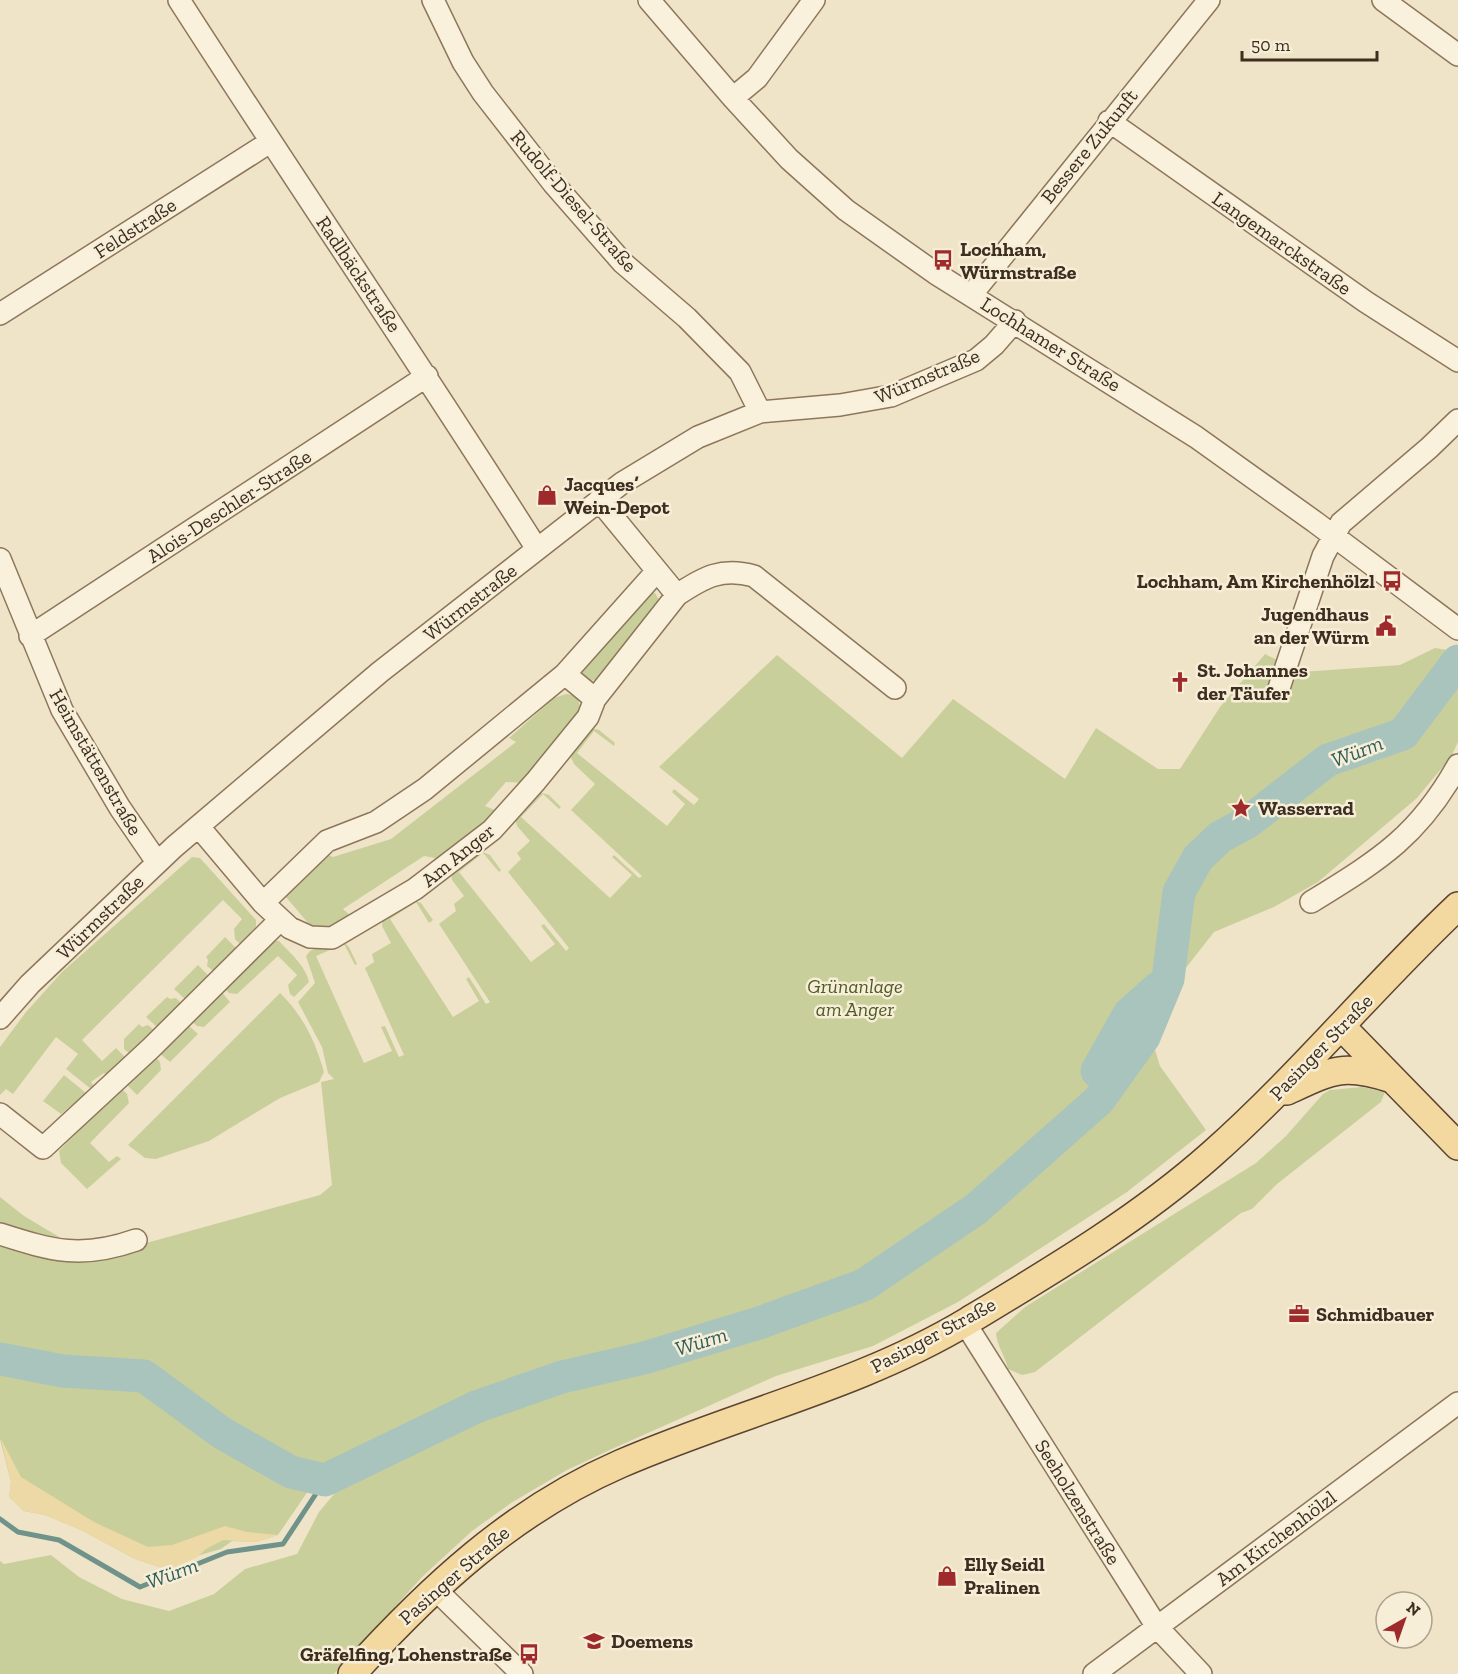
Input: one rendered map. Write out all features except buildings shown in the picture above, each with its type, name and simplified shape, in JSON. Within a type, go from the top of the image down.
[{"type":"main road","name":"Pasinger Straße","points":[[352,1674],[434,1588],[484,1544],[576,1485],[621,1464],[869,1370],[965,1323],[1101,1237],[1177,1183],[1272,1098],[1458,906]]},
{"type":"main road","points":[[1341,1026],[1458,1146]]},
{"type":"main road","points":[[1272,1098],[1326,1073],[1340,1070],[1367,1071],[1393,1079]]},
{"type":"street","name":"Radlbäckstraße","points":[[179,0],[270,142],[427,376],[537,549]]},
{"type":"street","name":"Rudolf-Diesel-Straße","points":[[433,0],[463,62],[478,85],[553,183],[623,263],[687,318],[740,372],[760,412]]},
{"type":"street","name":"Lochhamer Straße","points":[[649,0],[789,159],[846,210],[935,273],[1015,321],[1196,437],[1457,628]]},
{"type":"street","points":[[733,98],[757,78],[814,0]]},
{"type":"street","name":"Bessere Zukunft","points":[[972,294],[1109,121],[1209,0]]},
{"type":"street","points":[[1383,0],[1458,55]]},
{"type":"street","name":"Langemarckstraße","points":[[1109,121],[1366,302],[1458,361]]},
{"type":"street","name":"Feldstraße","points":[[0,314],[270,142]]},
{"type":"street","name":"Würmstraße","points":[[0,1018],[30,984],[157,862],[380,672],[599,500],[698,437],[760,412],[840,405],[891,396],[976,360],[994,345],[1015,321]]},
{"type":"street","name":"Alois-Deschler-Straße","points":[[30,636],[427,376]]},
{"type":"street","points":[[1279,688],[1323,556],[1334,536],[1348,516],[1429,448],[1458,420]]},
{"type":"street","points":[[599,500],[677,595]]},
{"type":"street","name":"Heimstättenstraße","points":[[0,559],[62,710],[120,808],[157,862]]},
{"type":"street","points":[[263,903],[327,842],[376,822],[425,789],[565,674],[656,572]]},
{"type":"street","name":"Am Anger","points":[[199,827],[280,920],[301,934],[321,940],[332,938],[415,889],[505,817],[588,717],[595,699],[677,595],[701,579],[719,572],[738,572],[754,576],[895,688]]},
{"type":"street","points":[[565,674],[595,699]]},
{"type":"street","points":[[1311,902],[1367,867],[1404,839],[1431,809],[1458,765]]},
{"type":"street","points":[[0,1114],[43,1148],[151,1048],[280,920]]},
{"type":"street","points":[[0,1234],[31,1244],[84,1253],[110,1249],[135,1240]]},
{"type":"street","name":"Seeholzenstraße","points":[[965,1323],[1157,1627],[1201,1674]]},
{"type":"street","name":"Am Kirchenhölzl","points":[[1094,1674],[1458,1403]]},
{"type":"street","points":[[434,1588],[522,1674]]},
{"type":"green space","points":[[655,593],[662,605],[602,678],[591,681],[582,678],[579,667],[645,594]]},
{"type":"green space","name":"Grünanlage am Anger","points":[[1435,648],[1447,650],[1458,656],[1458,742],[1451,757],[1417,798],[1318,882],[1274,907],[1214,932],[1182,973],[1153,1043],[1160,1066],[1206,1130],[1127,1192],[958,1302],[873,1346],[776,1376],[567,1470],[511,1503],[472,1531],[422,1577],[334,1674],[0,1674],[0,1561],[4,1564],[51,1555],[79,1577],[122,1599],[169,1611],[214,1594],[245,1569],[297,1554],[319,1512],[345,1481],[392,1462],[432,1442],[427,1420],[409,1431],[326,1465],[278,1535],[256,1542],[232,1541],[221,1549],[200,1555],[168,1570],[135,1559],[79,1529],[45,1515],[24,1511],[9,1497],[11,1482],[0,1439],[0,1197],[24,1216],[71,1244],[139,1245],[320,1195],[332,1185],[321,1082],[334,1079],[328,1073],[322,1047],[298,1002],[315,983],[306,956],[310,951],[339,938],[349,947],[357,964],[355,965],[344,944],[316,956],[364,1063],[392,1051],[381,1027],[385,1026],[399,1057],[404,1055],[365,968],[374,962],[372,954],[391,943],[382,926],[383,914],[408,898],[421,903],[433,920],[429,923],[416,902],[390,919],[453,1017],[479,1001],[466,979],[469,977],[486,1004],[490,1002],[439,924],[456,911],[454,904],[464,896],[452,880],[451,870],[476,849],[490,855],[501,870],[499,872],[483,853],[459,872],[531,962],[555,944],[541,926],[544,924],[566,951],[569,948],[508,872],[521,859],[517,853],[530,841],[517,826],[514,814],[535,791],[549,795],[561,807],[559,809],[543,794],[521,817],[610,898],[632,875],[612,857],[614,855],[639,878],[642,876],[571,810],[595,784],[574,764],[568,751],[587,727],[599,730],[615,743],[614,746],[594,731],[577,753],[667,826],[685,804],[672,792],[674,789],[694,805],[699,799],[659,767],[777,655],[902,758],[953,699],[1065,779],[1096,728],[1158,769],[1180,769],[1220,707],[1265,654],[1301,672],[1400,665]]},
{"type":"green space","points":[[566,694],[577,699],[581,710],[524,783],[506,782],[485,806],[497,811],[440,859],[424,856],[343,909],[351,916],[324,931],[308,923],[285,896],[303,875],[327,854],[333,857],[391,839],[516,742],[509,738],[554,698]]},
{"type":"green space","points":[[192,857],[200,858],[256,920],[256,927],[240,944],[235,939],[234,929],[242,919],[223,900],[82,1040],[102,1061],[116,1048],[126,1058],[107,1076],[104,1073],[91,1082],[94,1086],[91,1089],[66,1069],[78,1054],[56,1037],[13,1094],[6,1089],[0,1095],[0,1047],[26,1012],[62,972]]},
{"type":"green space","points":[[225,937],[236,948],[213,971],[207,966],[206,957]]},
{"type":"green space","points":[[269,940],[279,941],[301,965],[309,982],[294,997],[290,994],[288,985],[297,975],[278,956],[237,994],[229,993],[222,986]]},
{"type":"green space","points":[[198,965],[209,976],[185,999],[174,989]]},
{"type":"green space","points":[[219,989],[230,1002],[204,1027],[197,1026],[190,1020]]},
{"type":"green space","points":[[280,993],[302,1020],[313,1040],[324,1072],[319,1082],[280,1098],[209,1141],[156,1159],[145,1158],[128,1145]]},
{"type":"green space","points":[[167,997],[176,998],[181,1003],[157,1027],[146,1017]]},
{"type":"green space","points":[[186,1023],[198,1034],[170,1062],[158,1052]]},
{"type":"green space","points":[[139,1024],[142,1027],[148,1025],[154,1030],[130,1054],[124,1049],[124,1039]]},
{"type":"green space","points":[[154,1055],[160,1062],[161,1070],[137,1095],[126,1084]]},
{"type":"green space","points":[[64,1075],[86,1093],[61,1114],[43,1101]]},
{"type":"green space","points":[[1362,1087],[1385,1092],[1381,1102],[1277,1184],[1252,1209],[1241,1213],[1035,1372],[1022,1375],[1008,1369],[996,1333],[1025,1307],[1256,1163],[1286,1136],[1323,1094],[1330,1090]]},
{"type":"green space","points":[[121,1088],[127,1094],[129,1103],[90,1143],[109,1162],[117,1156],[121,1159],[87,1189],[61,1163],[59,1151]]},
{"type":"sand","points":[[1,1439],[21,1477],[94,1522],[148,1547],[172,1545],[225,1526],[247,1532],[278,1535],[256,1542],[223,1540],[206,1549],[196,1558],[168,1570],[135,1559],[79,1529],[45,1515],[24,1511],[9,1497],[11,1482]]},
{"type":"waterway","name":"Würm","points":[[0,1359],[63,1371],[144,1376],[222,1433],[291,1472],[325,1480],[476,1407],[562,1377],[644,1358],[759,1323],[864,1285],[976,1209],[1099,1100],[1144,1037],[1168,979],[1179,892],[1198,858],[1220,837],[1248,822],[1328,760],[1403,734],[1458,661]]},
{"type":"waterway","name":"Würm","points":[[1097,1071],[1129,1014],[1158,988]]},
{"type":"waterway","name":"Würm","points":[[0,1519],[18,1532],[59,1540],[140,1587],[227,1552],[283,1544],[325,1480]]},
{"type":"place","name":"Lochham, Würmstraße","points":[[943,260]]},
{"type":"place","name":"Jacques’ Wein-Depot","points":[[547,495]]},
{"type":"place","name":"Lochham, Am Kirchenhölzl","points":[[1392,581]]},
{"type":"place","name":"Jugendhaus an der Würm","points":[[1386,626]]},
{"type":"place","name":"St. Johannes der Täufer","points":[[1180,682]]},
{"type":"place","name":"Wasserrad","points":[[1241,808]]},
{"type":"place","name":"Schmidbauer","points":[[1299,1314]]},
{"type":"place","name":"Elly Seidl Pralinen","points":[[947,1576]]},
{"type":"place","name":"Doemens","points":[[594,1641]]},
{"type":"place","name":"Gräfelfing, Lohenstraße","points":[[529,1654]]}]
